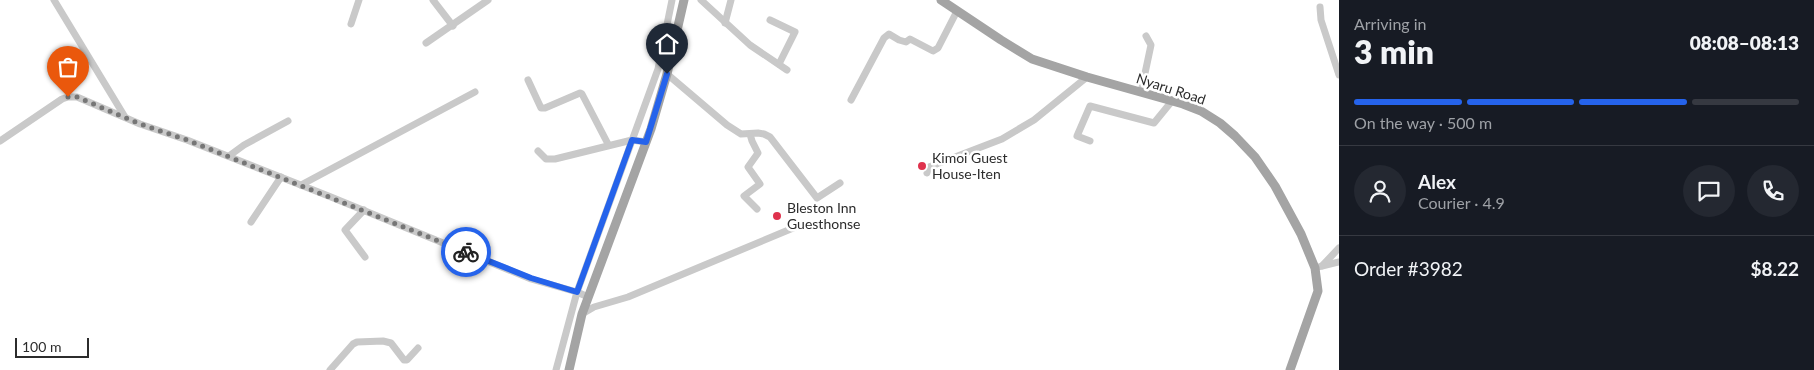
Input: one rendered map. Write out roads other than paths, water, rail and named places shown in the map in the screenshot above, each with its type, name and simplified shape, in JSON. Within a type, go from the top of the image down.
[{"type":"main road","points":[[569,370],[582,314],[646,142],[667,74],[684,0]]},
{"type":"main road","name":"Nyaru Road","points":[[941,0],[1032,59],[1201,111],[1236,136],[1275,186],[1319,267],[1318,291],[1290,370]]},
{"type":"street","points":[[54,0],[125,118]]},
{"type":"street","points":[[351,24],[359,0]]},
{"type":"street","points":[[433,0],[453,26]]},
{"type":"street","points":[[426,43],[488,0]]},
{"type":"street","points":[[556,370],[577,292],[658,69],[672,0]]},
{"type":"street","points":[[702,0],[750,45],[787,70]]},
{"type":"street","points":[[725,23],[731,0]]},
{"type":"street","points":[[1320,7],[1322,20],[1339,74]]},
{"type":"street","points":[[851,100],[884,38],[889,34],[906,42],[910,39],[933,51],[938,48],[957,11]]},
{"type":"street","points":[[770,20],[796,32],[779,64]]},
{"type":"street","points":[[1141,92],[1151,46],[1146,36]]},
{"type":"street","points":[[667,74],[727,125],[741,134],[764,134],[770,137],[817,198],[840,183]]},
{"type":"street","points":[[927,173],[929,167],[1002,139],[1034,120],[1087,77]]},
{"type":"street","points":[[528,80],[541,108],[580,93],[582,94],[608,144]]},
{"type":"street","points":[[301,185],[474,92]]},
{"type":"street","points":[[0,141],[65,97],[77,97],[125,118],[229,156],[531,278],[588,297]]},
{"type":"street","points":[[1090,141],[1077,136],[1090,106],[1154,123],[1172,101]]},
{"type":"street","points":[[229,156],[244,145],[288,121]]},
{"type":"street","points":[[750,134],[758,152],[748,167],[760,184],[744,196],[757,210]]},
{"type":"street","points":[[538,151],[546,159],[555,159],[608,144],[632,140],[646,142]]},
{"type":"street","points":[[251,222],[281,177]]},
{"type":"street","points":[[364,210],[345,230],[365,257]]},
{"type":"street","points":[[582,314],[594,307],[628,297],[798,226]]},
{"type":"street","points":[[1319,267],[1339,248]]},
{"type":"street","points":[[1319,267],[1339,262]]},
{"type":"street","points":[[330,370],[357,342],[391,343],[404,360],[407,360],[418,348]]},
{"type":"place","name":"Kimoi Guest House-Iten","points":[[922,166]]},
{"type":"place","name":"Bleston Inn Guesthonse","points":[[777,216]]}]
